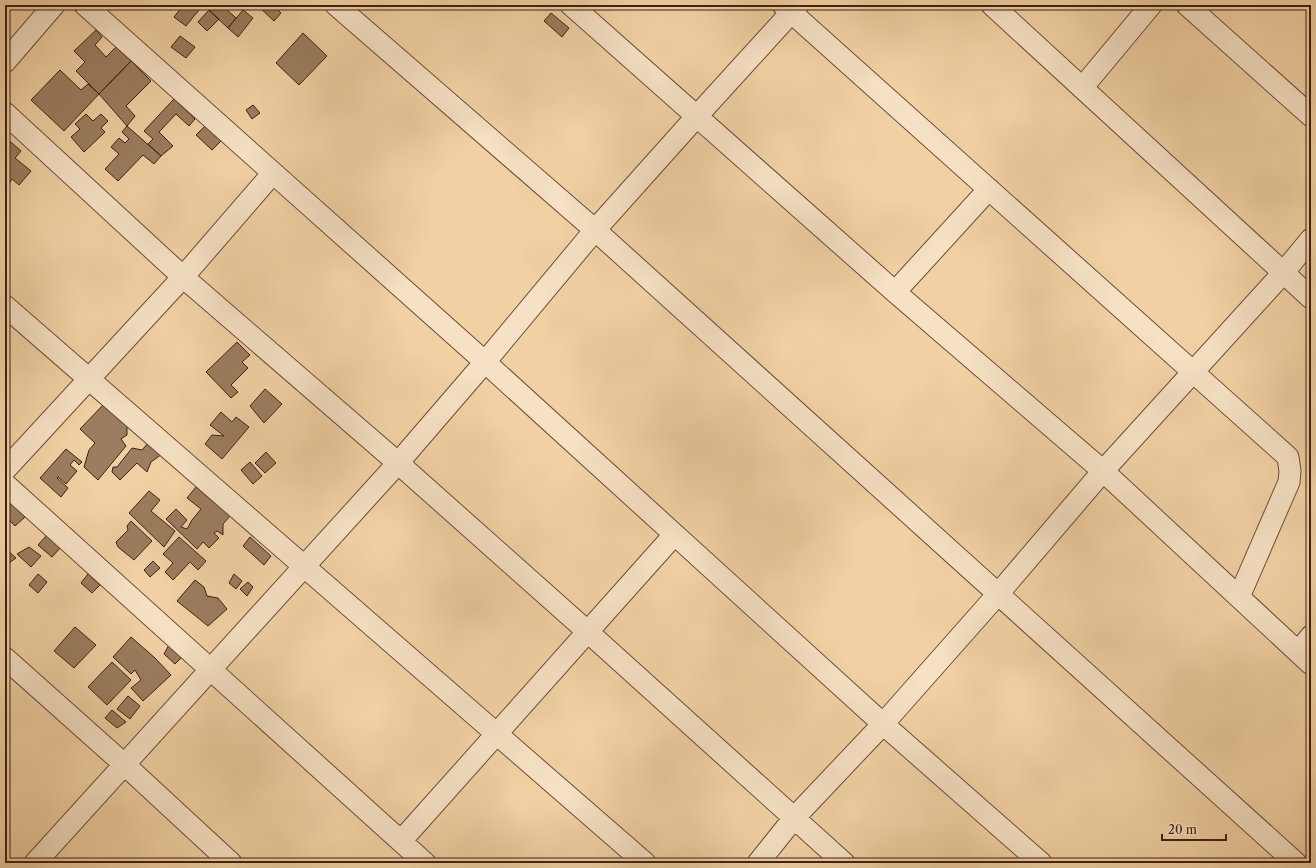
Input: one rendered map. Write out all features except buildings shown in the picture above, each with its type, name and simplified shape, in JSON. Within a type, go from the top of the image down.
[{"type":"street","points":[[5,62],[54,5]]},
{"type":"street","points":[[86,5],[485,362],[674,536],[883,724],[1041,863]]},
{"type":"street","points":[[336,5],[595,230],[1296,863]]},
{"type":"street","points":[[571,5],[895,292],[1103,471],[1304,658],[1311,636]]},
{"type":"street","points":[[992,5],[1311,298]]},
{"type":"street","points":[[1082,88],[1151,5]]},
{"type":"street","points":[[1187,5],[1311,116]]},
{"type":"street","points":[[35,863],[398,464],[595,230],[697,116],[791,7],[989,189],[1288,457],[1290,471],[1289,482],[1239,597]]},
{"type":"street","points":[[5,113],[183,277],[588,632],[844,863]]},
{"type":"street","points":[[5,470],[183,277],[273,173]]},
{"type":"street","points":[[895,292],[989,189]]},
{"type":"street","points":[[758,863],[794,818],[883,724],[998,594],[1103,471],[1283,273],[1311,239]]},
{"type":"street","points":[[5,306],[645,863]]},
{"type":"street","points":[[5,484],[425,863]]},
{"type":"street","points":[[401,841],[674,536]]},
{"type":"street","points":[[5,658],[125,765],[231,863]]}]
